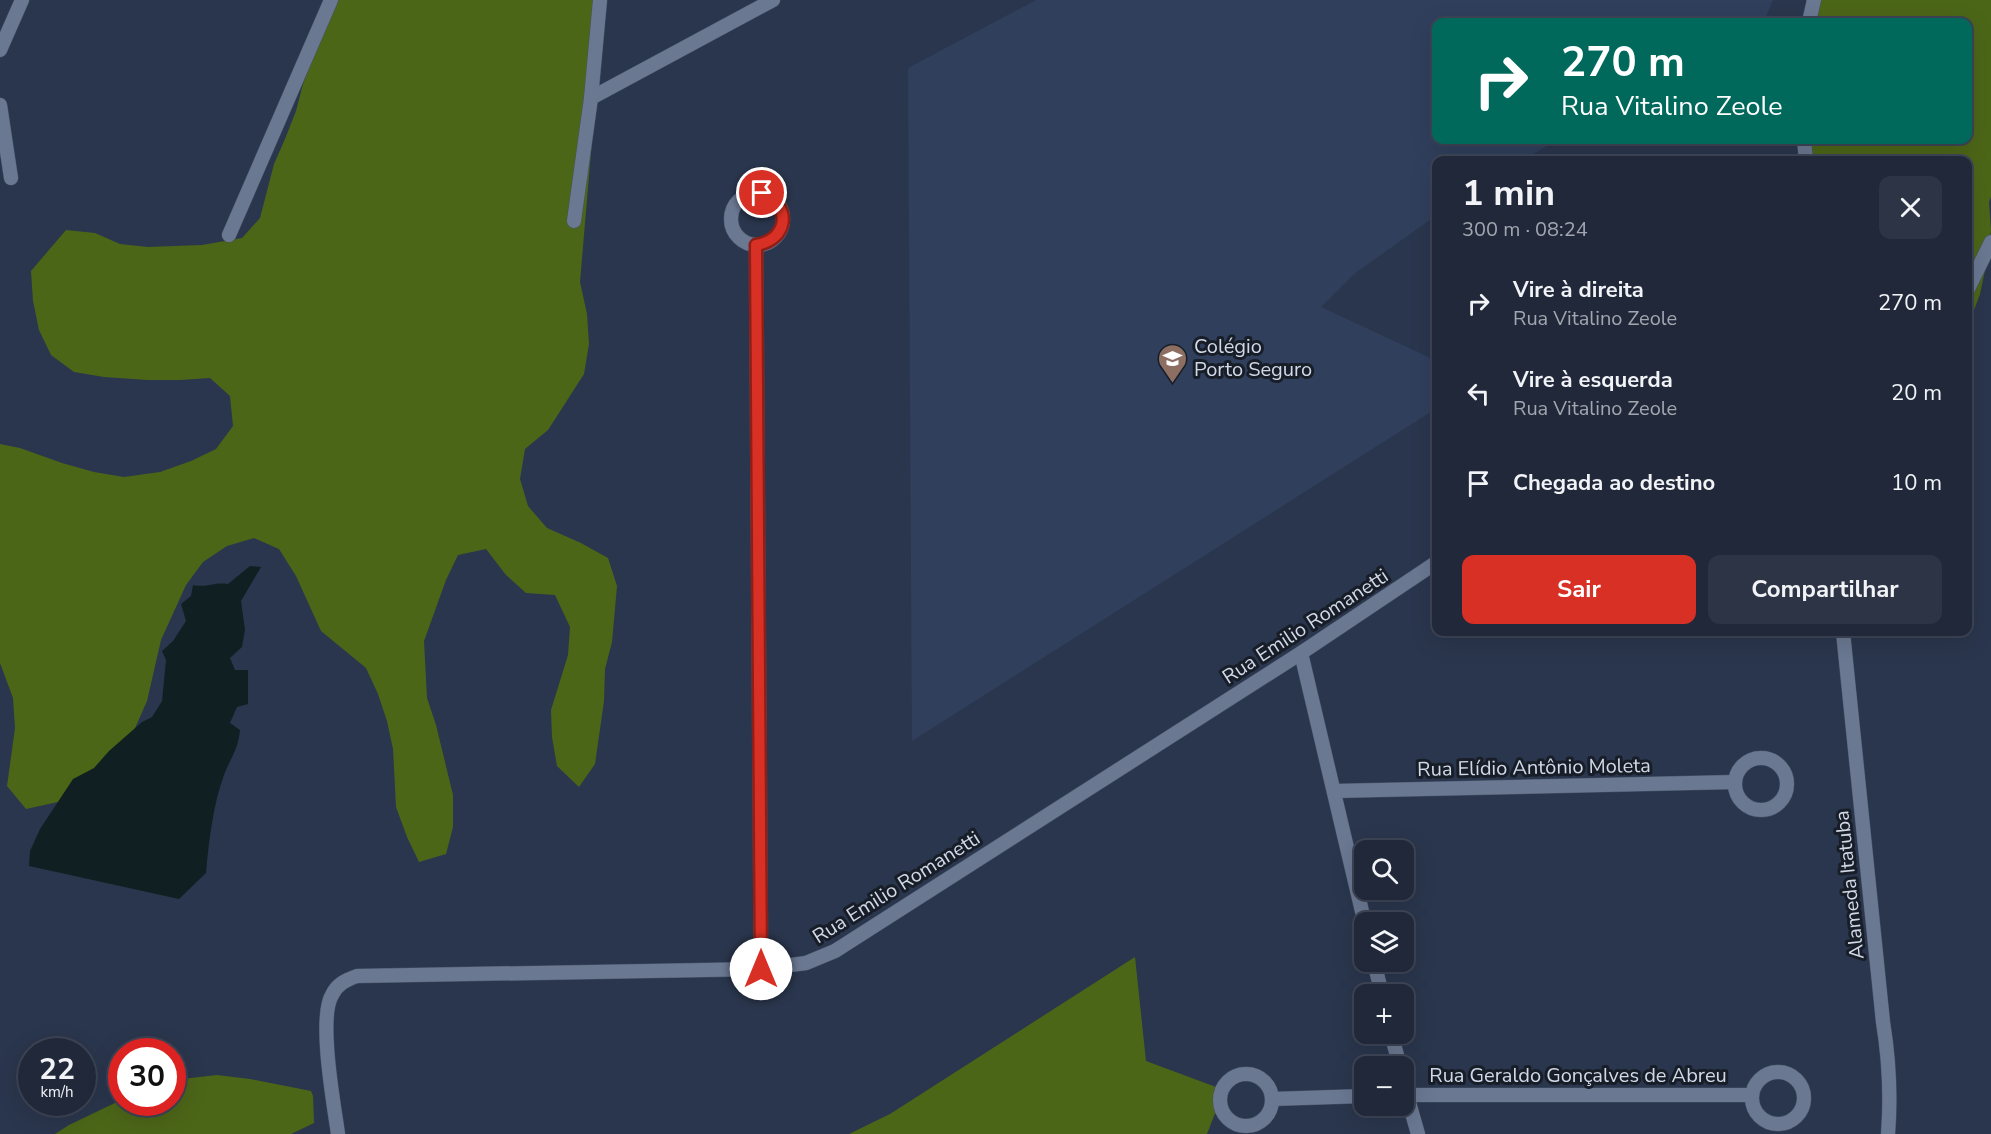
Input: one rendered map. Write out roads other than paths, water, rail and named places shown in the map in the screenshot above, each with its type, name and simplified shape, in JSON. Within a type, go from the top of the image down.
[{"type":"street","points":[[0,50],[22,0]]},
{"type":"street","points":[[229,235],[331,0]]},
{"type":"street","points":[[574,221],[591,98],[600,0]]},
{"type":"street","points":[[591,98],[773,0]]},
{"type":"street","points":[[1810,18],[1814,0]]},
{"type":"street","points":[[0,105],[2,136],[11,178]]},
{"type":"street","points":[[1972,281],[1991,242]]},
{"type":"street","points":[[756,245],[761,969]]},
{"type":"street","name":"Rua Emilio Romanetti","points":[[338,1134],[328,1068],[327,1008],[331,996],[346,980],[357,976],[761,969],[806,963],[835,951],[1301,653],[1432,565]]},
{"type":"street","name":"Alameda Itatuba","points":[[1843,636],[1883,1022],[1889,1058],[1888,1134]]},
{"type":"street","points":[[1301,653],[1362,912]]},
{"type":"street","name":"Rua Elídio Antônio Moleta","points":[[1334,791],[1735,782]]},
{"type":"street","name":"Rua Geraldo Gonçalves de Abreu","points":[[1414,1092],[1752,1095]]},
{"type":"street","points":[[1272,1099],[1354,1096]]},
{"type":"street","points":[[1412,1116],[1418,1134]]},
{"type":"place","name":"Colégio Porto Seguro","points":[[1173,384]]}]
